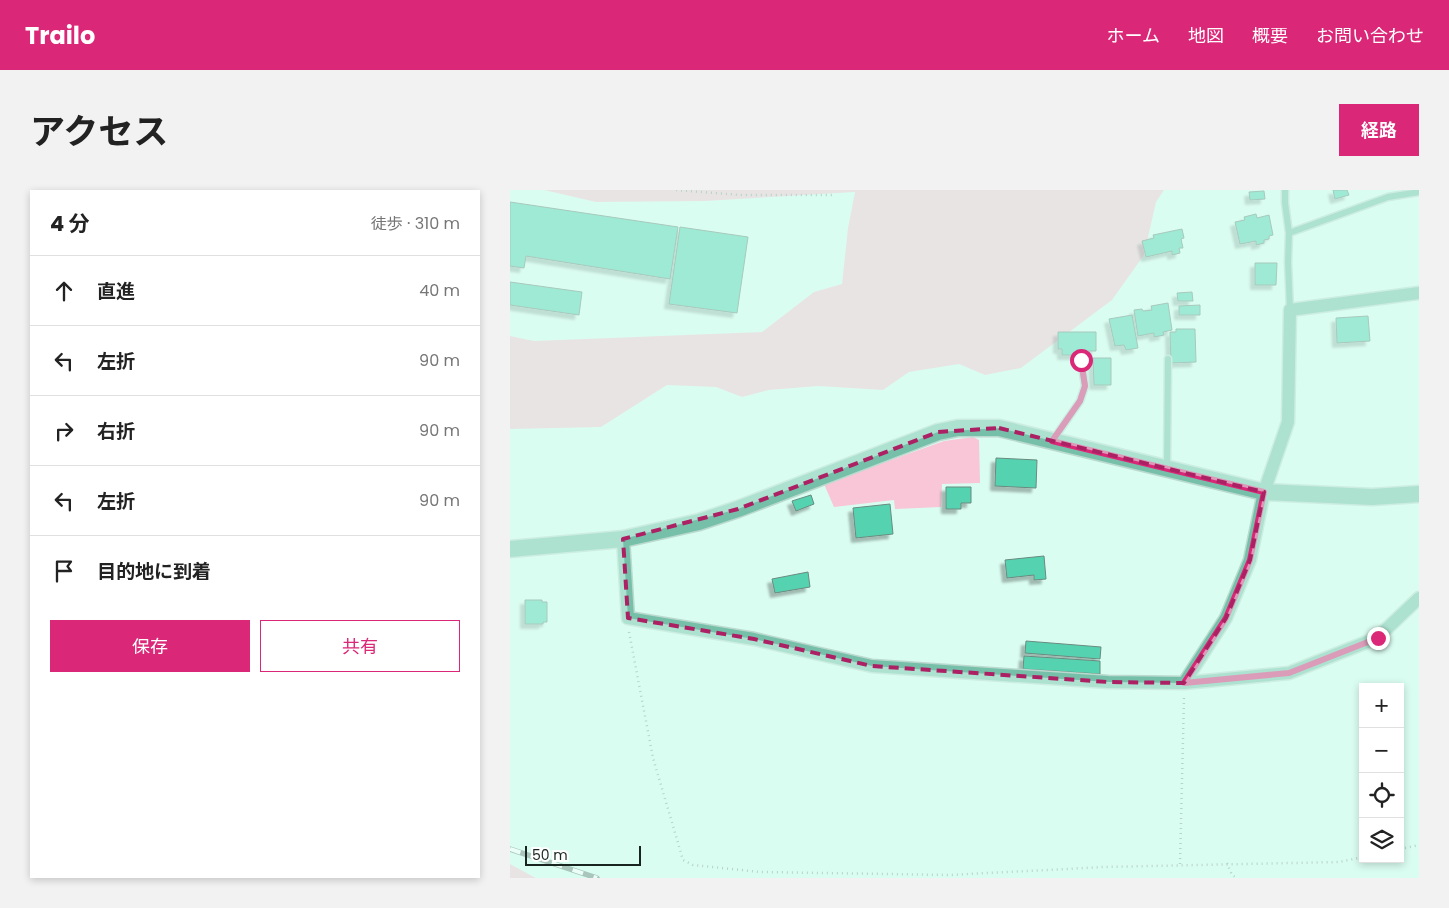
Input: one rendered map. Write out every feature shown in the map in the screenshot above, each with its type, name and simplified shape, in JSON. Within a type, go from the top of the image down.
[{"type":"street","points":[[1184,683],[1226,618],[1250,560],[1264,492],[1288,422],[1290,310],[1419,293]]},
{"type":"street","points":[[510,549],[623,539],[699,522],[738,510],[938,432],[958,428],[999,428],[1166,470],[1264,492],[1372,497],[1419,494]]},
{"type":"street","points":[[623,539],[628,618],[754,638],[872,666],[1108,682],[1184,683],[1289,673],[1378,638],[1419,598]]},
{"type":"lane","points":[[1285,190],[1289,233],[1290,310]]},
{"type":"lane","points":[[1289,233],[1388,193],[1419,192]]},
{"type":"lane","points":[[1166,470],[1168,359]]},
{"type":"lane","points":[[1052,441],[1080,401],[1085,386],[1081,360]]},
{"type":"path","points":[[676,190],[740,194],[835,194]]},
{"type":"path","points":[[628,618],[653,758],[683,860],[693,865],[760,872],[950,875],[1180,864],[1339,862],[1359,858]]},
{"type":"path","points":[[1180,864],[1184,683]]},
{"type":"path","points":[[1404,848],[1419,845]]},
{"type":"path","points":[[1227,863],[1232,875],[1237,878]]},
{"type":"highlighted area","points":[[999,428],[1264,492],[1250,560],[1226,618],[1184,683],[1108,682],[872,666],[754,639],[628,618],[623,539],[738,509],[938,432]]},
{"type":"shaded area","points":[[544,190],[1164,190],[1156,202],[1144,255],[1112,300],[1021,368],[985,375],[959,364],[909,372],[883,390],[818,386],[769,390],[742,397],[716,387],[667,385],[601,427],[510,429],[510,336],[534,341],[762,332],[814,292],[842,284],[848,228],[855,192],[705,201],[596,202]]},
{"type":"shaded area","points":[[973,437],[979,440],[980,483],[942,484],[941,507],[895,509],[894,500],[834,507],[824,484],[944,441]]},
{"type":"shaded area","points":[[510,864],[534,877],[536,878],[510,878]]},
{"type":"building","points":[[1333,190],[1347,190],[1349,195],[1335,199]]},
{"type":"building","points":[[1264,191],[1265,199],[1250,200],[1249,192]]},
{"type":"building","points":[[510,202],[678,227],[670,279],[526,256],[524,268],[510,266]]},
{"type":"building","points":[[1256,214],[1257,218],[1269,215],[1273,235],[1269,236],[1269,239],[1264,240],[1264,243],[1256,245],[1256,241],[1240,244],[1235,222],[1245,220],[1244,217]]},
{"type":"building","points":[[680,227],[748,237],[737,313],[669,304]]},
{"type":"building","points":[[1182,229],[1184,238],[1181,239],[1183,248],[1179,248],[1180,253],[1172,255],[1172,251],[1146,257],[1142,241],[1154,238],[1153,235]]},
{"type":"building","points":[[1255,263],[1277,263],[1276,285],[1255,285]]},
{"type":"building","points":[[510,282],[582,292],[579,315],[510,305]]},
{"type":"building","points":[[1192,292],[1193,301],[1178,301],[1177,293]]},
{"type":"building","points":[[1168,303],[1172,330],[1163,332],[1164,335],[1154,337],[1154,333],[1138,336],[1134,310],[1152,310],[1151,306]]},
{"type":"building","points":[[1200,305],[1200,315],[1179,315],[1179,306]]},
{"type":"building","points":[[1132,315],[1138,348],[1126,350],[1124,345],[1115,346],[1109,319]]},
{"type":"building","points":[[1368,316],[1370,341],[1337,343],[1336,318]]},
{"type":"building","points":[[1176,329],[1195,329],[1196,362],[1171,363],[1170,332],[1176,332]]},
{"type":"building","points":[[1058,332],[1096,332],[1096,351],[1086,351],[1086,355],[1062,355],[1062,349],[1058,349]]},
{"type":"building","points":[[1093,358],[1111,358],[1111,385],[1094,385]]},
{"type":"building","points":[[996,458],[1037,460],[1036,488],[995,486]]},
{"type":"building","points":[[946,487],[971,487],[971,503],[961,503],[961,509],[946,509]]},
{"type":"building","points":[[811,495],[814,504],[796,511],[792,501]]},
{"type":"building","points":[[890,504],[893,534],[856,538],[853,508]]},
{"type":"building","points":[[1044,556],[1046,579],[1034,580],[1034,575],[1007,578],[1005,560]]},
{"type":"building","points":[[808,572],[810,587],[775,593],[772,579]]},
{"type":"building","points":[[525,600],[542,600],[542,602],[547,602],[547,622],[543,622],[543,624],[525,624]]},
{"type":"building","points":[[1026,641],[1101,647],[1100,659],[1025,653]]},
{"type":"building","points":[[1024,656],[1100,661],[1100,674],[1023,669]]},
{"type":"railway","points":[[510,849],[597,878]]},
{"type":"route","points":[[1081,360],[1085,386],[1080,401],[1052,441],[1166,470],[1264,492],[1250,560],[1226,618],[1184,683],[1289,673],[1378,638]]}]
